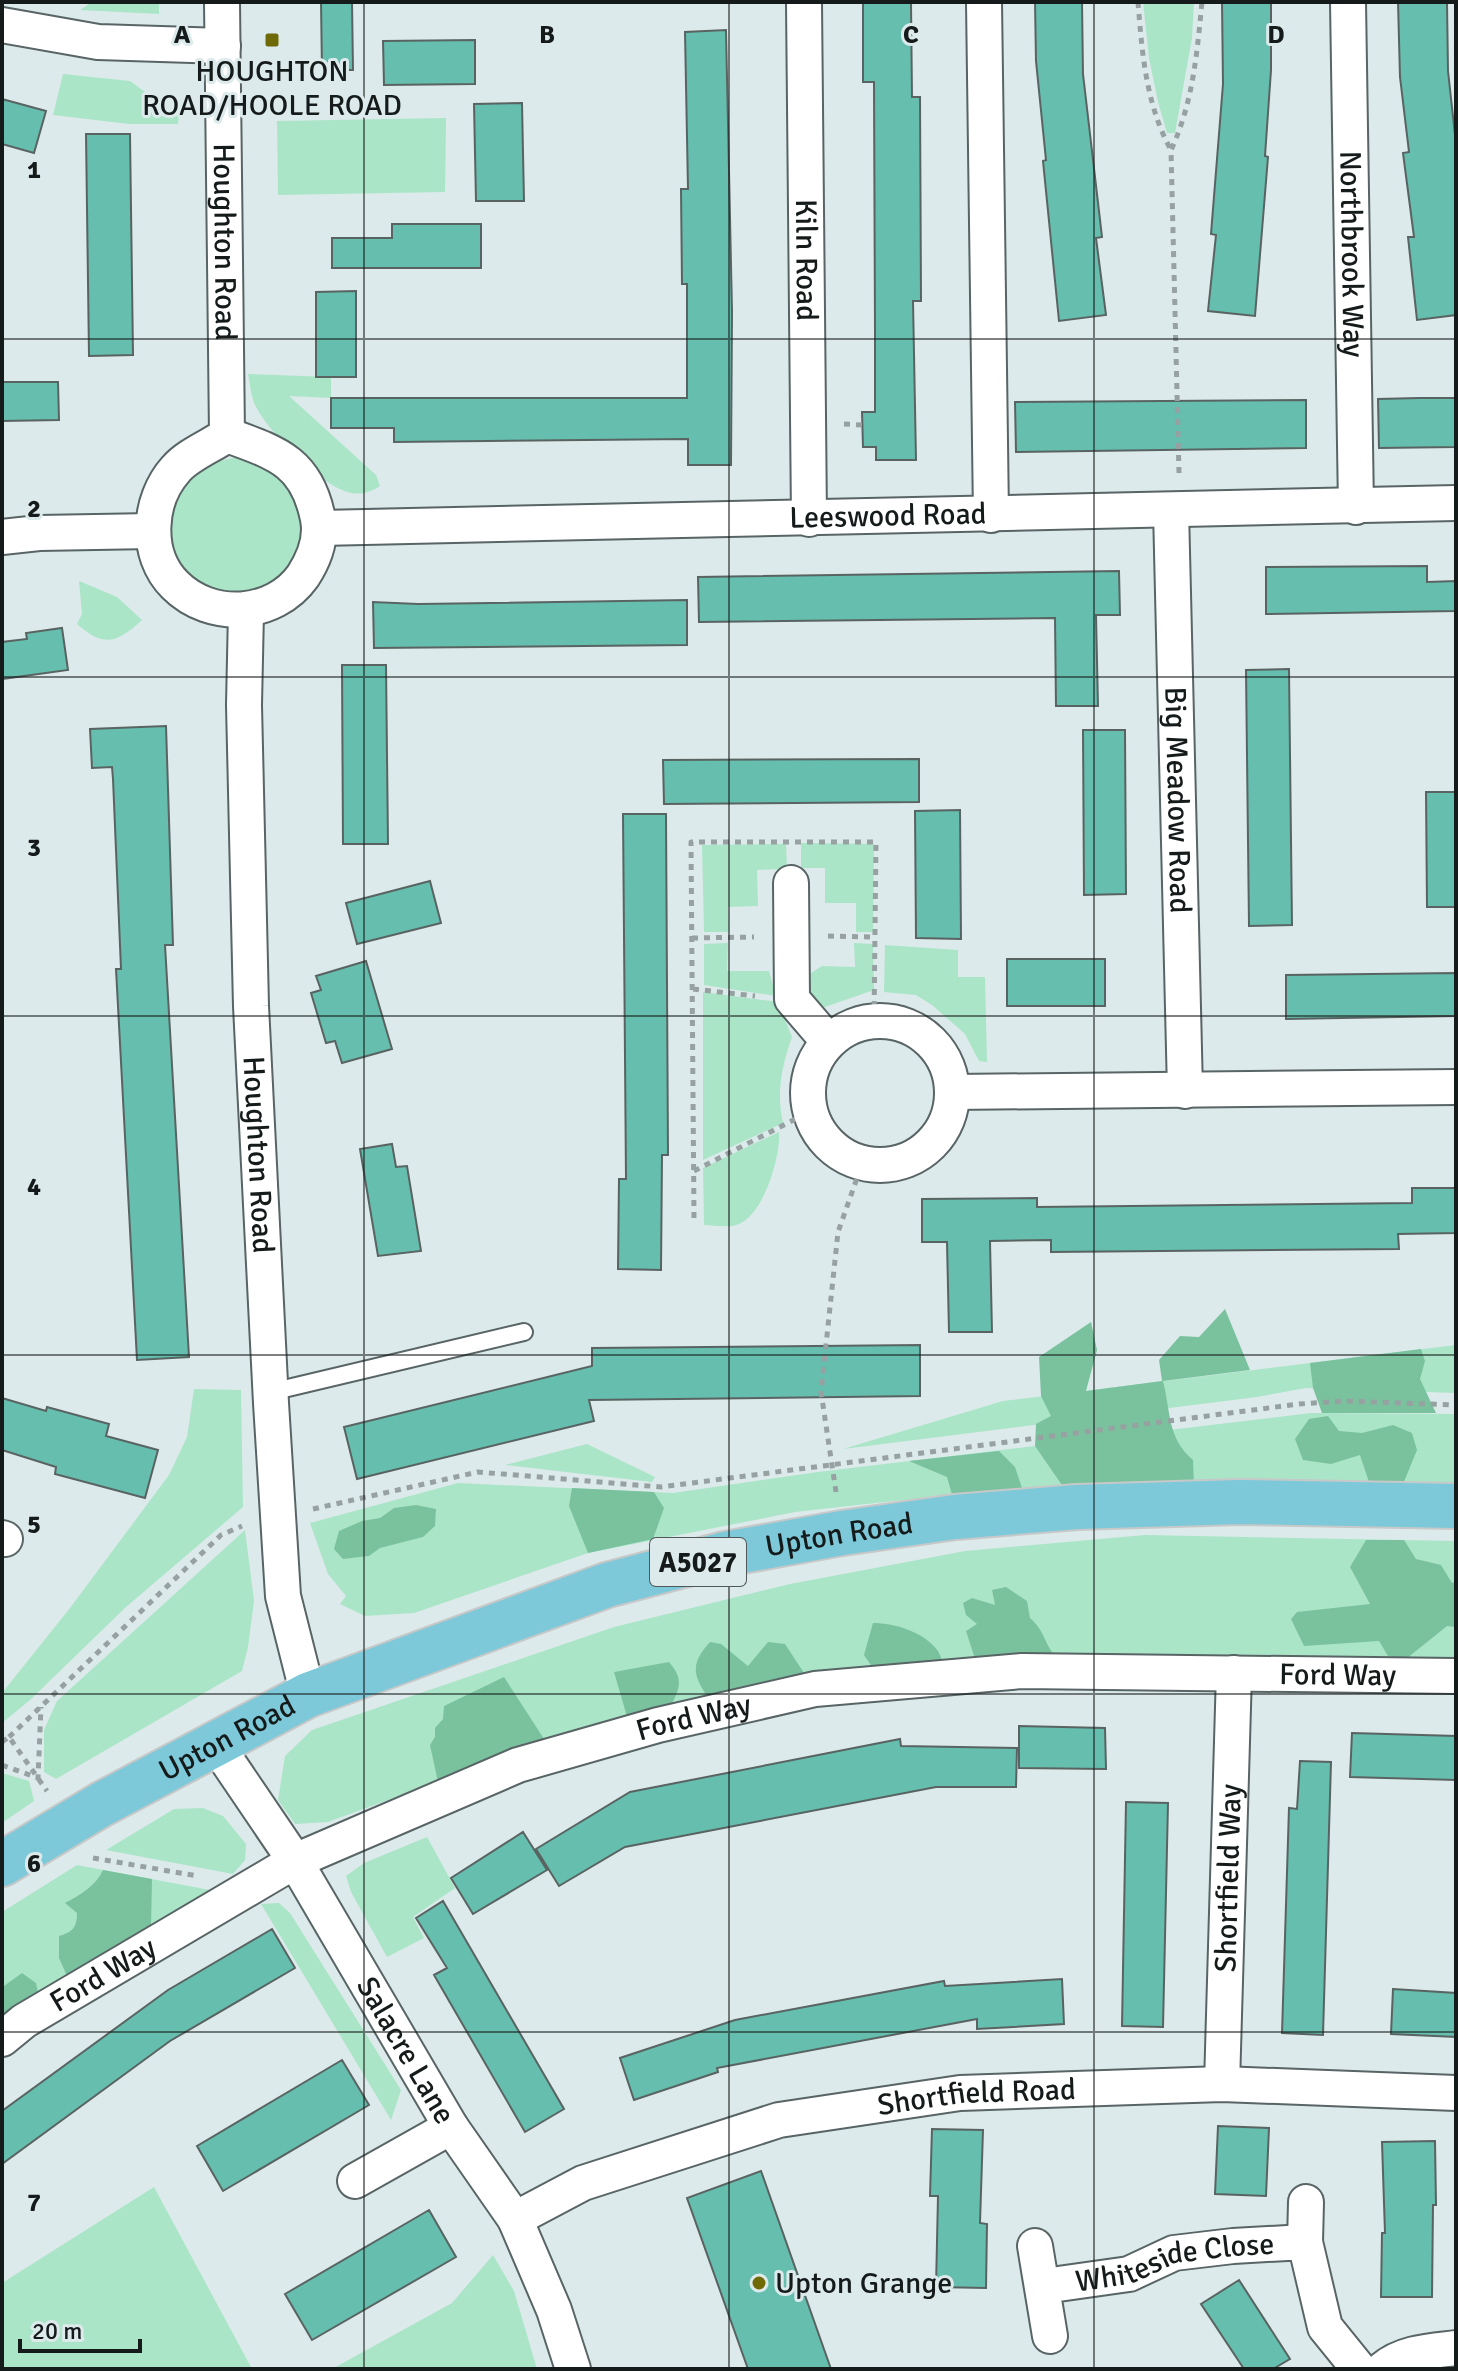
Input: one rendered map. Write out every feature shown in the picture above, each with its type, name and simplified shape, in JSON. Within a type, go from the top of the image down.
[{"type":"main road","name":"Upton Road","points":[[2,1864],[80,1816],[308,1695],[607,1585],[725,1554],[955,1517],[1077,1507],[1240,1502],[1456,1506]]},
{"type":"street","name":"Houghton Road","points":[[222,2],[227,435]]},
{"type":"street","name":"Kiln Road","points":[[804,2],[809,519]]},
{"type":"street","points":[[984,2],[991,515]]},
{"type":"street","name":"Northbrook Way","points":[[1348,2],[1356,507]]},
{"type":"street","points":[[2,25],[98,42],[223,46]]},
{"type":"street","points":[[227,435],[266,449],[296,469],[313,494],[320,528],[314,560],[295,587],[275,602],[246,611],[209,607],[175,586],[160,563],[152,531],[159,495],[177,467],[227,435]]},
{"type":"street","name":"Leeswood Road","points":[[320,528],[1456,503]]},
{"type":"street","name":"Big Meadow Road","points":[[1176,510],[1185,1091]]},
{"type":"street","points":[[2,537],[39,533],[152,531]]},
{"type":"street","name":"Houghton Road","points":[[246,611],[244,705],[251,1006],[271,1392],[283,1596],[308,1695]]},
{"type":"street","points":[[791,883],[792,999],[828,1041]]},
{"type":"street","points":[[880,1019],[910,1025],[932,1041],[947,1061],[954,1092],[948,1120],[932,1145],[911,1160],[880,1166],[852,1160],[828,1145],[813,1121],[807,1092],[813,1063],[828,1041],[851,1026],[880,1019]]},
{"type":"street","points":[[954,1092],[1456,1087]]},
{"type":"street","name":"Ford Way","points":[[2,2039],[24,2021],[295,1861],[518,1765],[658,1725],[815,1689],[1022,1671],[1456,1676]]},
{"type":"street","name":"Shortfield Way","points":[[1222,2084],[1234,1673]]},
{"type":"street","name":"Salacre Lane","points":[[215,1743],[295,1861],[451,2127],[515,2219],[554,2310],[573,2369]]},
{"type":"street","name":"Shortfield Road","points":[[515,2219],[583,2183],[779,2120],[960,2093],[1222,2084],[1456,2093]]},
{"type":"street","points":[[355,2181],[451,2127]]},
{"type":"street","name":"Whiteside Close","points":[[1306,2202],[1305,2242],[1325,2327],[1359,2369]]},
{"type":"street","name":"Whiteside Close","points":[[1044,2286],[1129,2274],[1174,2253],[1305,2242]]},
{"type":"street","name":"Whiteside Close","points":[[1035,2246],[1050,2336]]},
{"type":"street","points":[[1383,2369],[1390,2363],[1421,2352],[1456,2348]]},
{"type":"lane","points":[[271,1392],[524,1332]]},
{"type":"path","points":[[1138,2],[1142,54],[1157,125],[1171,150]]},
{"type":"path","points":[[1176,510],[1171,150],[1182,128],[1194,80],[1202,2]]},
{"type":"path","points":[[693,989],[792,999]]},
{"type":"path","points":[[694,1171],[811,1111]]},
{"type":"path","points":[[842,1533],[821,1392],[838,1232],[862,1164]]},
{"type":"path","points":[[9,1737],[221,1535],[278,1512],[316,1508],[478,1472],[661,1487],[1299,1404],[1346,1401],[1456,1405]]},
{"type":"path","points":[[2,1765],[38,1778],[41,1706]]},
{"type":"green space","points":[[92,2],[159,2],[159,14],[80,10]]},
{"type":"green space","points":[[1143,2],[1194,2],[1192,38],[1175,133],[1167,133],[1158,102]]},
{"type":"green space","points":[[63,74],[130,81],[179,117],[178,124],[129,124],[53,115]]},
{"type":"green space","points":[[446,118],[445,192],[278,195],[277,121]]},
{"type":"green space","points":[[248,374],[331,377],[331,398],[289,396],[376,475],[380,486],[359,494],[351,493],[339,489],[311,470],[283,443],[262,416],[254,401]]},
{"type":"green space","points":[[237,457],[268,466],[286,479],[308,528],[287,578],[237,599],[186,577],[173,554],[168,528],[173,502],[186,479],[203,467]]},
{"type":"green space","points":[[79,581],[117,597],[142,620],[118,638],[95,637],[77,624],[82,614]]},
{"type":"green space","points":[[801,843],[874,844],[873,932],[856,932],[856,903],[825,903],[825,868],[801,868]]},
{"type":"green space","points":[[786,844],[787,869],[757,870],[758,906],[728,907],[729,932],[704,932],[702,845]]},
{"type":"green space","points":[[728,943],[727,971],[769,971],[776,996],[704,985],[704,944]]},
{"type":"green space","points":[[854,943],[873,944],[874,990],[822,1008],[810,994],[808,975],[822,966],[855,967]]},
{"type":"green space","points":[[885,945],[958,950],[958,977],[985,977],[987,1062],[979,1061],[965,1034],[932,1005],[916,995],[884,992]]},
{"type":"green space","points":[[703,992],[778,1002],[792,1037],[781,1079],[783,1123],[703,1160]]},
{"type":"green space","points":[[779,1132],[773,1170],[754,1211],[736,1225],[704,1225],[703,1168]]},
{"type":"green space","points":[[1225,1309],[1250,1370],[1163,1381],[1174,1434],[1193,1460],[1194,1487],[1066,1491],[1035,1446],[1036,1424],[1051,1416],[1041,1396],[1039,1357],[1091,1322],[1097,1350],[1086,1391],[1162,1381],[1159,1360],[1180,1336],[1199,1337]]},
{"type":"green space","points":[[1456,1345],[1456,1393],[1306,1388],[1257,1397],[843,1449],[1003,1401]]},
{"type":"green space","points":[[1421,1349],[1425,1361],[1420,1379],[1436,1413],[1322,1413],[1313,1388],[1310,1363]]},
{"type":"green space","points":[[194,1389],[241,1390],[243,1507],[126,1607],[2,1723],[2,1693],[169,1475],[187,1437]]},
{"type":"green space","points":[[1311,1413],[1456,1414],[1456,1490],[1066,1491],[894,1501],[795,1512],[588,1553],[414,1613],[365,1616],[340,1604],[346,1596],[328,1574],[310,1523],[458,1483],[673,1493],[818,1472]]},
{"type":"green space","points":[[1328,1416],[1339,1431],[1362,1433],[1393,1425],[1412,1433],[1417,1450],[1401,1489],[1371,1488],[1360,1455],[1331,1464],[1303,1460],[1295,1439],[1309,1419]]},
{"type":"green space","points":[[587,1444],[655,1477],[652,1482],[505,1465]]},
{"type":"green space","points":[[999,1451],[1015,1467],[1024,1494],[953,1498],[947,1477],[909,1461]]},
{"type":"green space","points":[[572,1488],[654,1492],[664,1508],[653,1539],[588,1553],[569,1506]]},
{"type":"green space","points":[[416,1505],[436,1509],[435,1526],[423,1537],[380,1548],[369,1556],[343,1559],[334,1549],[339,1531],[362,1521],[380,1518],[394,1508]]},
{"type":"green space","points":[[245,1530],[254,1601],[242,1671],[56,1779],[44,1772],[44,1730],[57,1701]]},
{"type":"green space","points":[[1145,1535],[1456,1541],[1456,1666],[1060,1661],[562,1736],[328,1822],[295,1824],[278,1800],[285,1756],[312,1730],[614,1627],[790,1584],[965,1551]]},
{"type":"green space","points":[[1366,1540],[1404,1540],[1416,1559],[1441,1565],[1452,1583],[1456,1581],[1456,1627],[1447,1626],[1406,1659],[1388,1656],[1379,1641],[1304,1646],[1291,1619],[1297,1612],[1370,1604],[1350,1567]]},
{"type":"green space","points":[[1006,1587],[1027,1601],[1030,1618],[1060,1661],[976,1662],[966,1631],[977,1624],[966,1615],[963,1603],[972,1598],[995,1605],[992,1590]]},
{"type":"green space","points":[[873,1623],[900,1627],[925,1639],[938,1651],[945,1669],[877,1674],[864,1655]]},
{"type":"green space","points":[[710,1642],[721,1644],[748,1666],[768,1642],[785,1644],[808,1679],[711,1702],[696,1672],[698,1658]]},
{"type":"green space","points":[[669,1662],[679,1686],[668,1711],[628,1720],[614,1672]]},
{"type":"green space","points":[[504,1677],[546,1742],[438,1782],[430,1745],[435,1737],[435,1728],[443,1719],[444,1706]]},
{"type":"green space","points":[[2,1773],[29,1781],[34,1801],[2,1823]]},
{"type":"green space","points":[[203,1808],[223,1816],[246,1844],[245,1860],[233,1874],[106,1850],[174,1809]]},
{"type":"green space","points":[[427,1837],[455,1888],[413,1917],[424,1938],[387,1957],[351,1892],[346,1876],[364,1863]]},
{"type":"green space","points":[[77,1865],[210,1890],[50,1989],[2,2025],[2,1912]]},
{"type":"green space","points":[[103,1870],[152,1879],[151,1926],[68,1978],[59,1958],[59,1936],[73,1928],[77,1913],[65,1903],[92,1885]]},
{"type":"green space","points":[[279,1903],[290,1913],[401,2090],[391,2120],[261,1904]]},
{"type":"green space","points":[[22,1973],[36,1983],[39,1997],[2,2025],[4,1986]]},
{"type":"green space","points":[[154,2187],[252,2369],[2,2369],[2,2283]]},
{"type":"green space","points":[[493,2255],[514,2291],[537,2369],[332,2369],[452,2303]]},
{"type":"building","points":[[321,2],[352,2],[353,70],[322,70]]},
{"type":"building","points":[[863,2],[911,2],[912,97],[920,97],[921,301],[913,301],[916,460],[876,460],[876,447],[863,447],[862,412],[875,412],[875,331],[874,82],[863,82]]},
{"type":"building","points":[[1035,2],[1082,2],[1083,74],[1102,237],[1096,238],[1106,315],[1059,321],[1043,161],[1046,160],[1036,61]]},
{"type":"building","points":[[1222,2],[1271,2],[1271,70],[1265,156],[1268,157],[1255,316],[1208,311],[1216,235],[1211,234],[1223,84]]},
{"type":"building","points":[[1398,2],[1447,2],[1448,71],[1456,144],[1456,315],[1417,320],[1408,237],[1414,237],[1403,153],[1409,152],[1400,77]]},
{"type":"building","points":[[726,30],[732,312],[731,465],[688,465],[688,439],[394,442],[394,428],[331,428],[331,398],[687,398],[687,284],[682,284],[681,189],[688,189],[685,32]]},
{"type":"building","points":[[475,40],[475,84],[384,85],[383,41]]},
{"type":"building","points":[[2,99],[46,111],[34,153],[2,144]]},
{"type":"building","points":[[522,103],[524,201],[476,201],[474,104]]},
{"type":"building","points":[[86,134],[130,134],[133,355],[89,356]]},
{"type":"building","points":[[392,224],[481,224],[481,268],[332,268],[332,238],[392,238]]},
{"type":"building","points":[[356,291],[356,377],[316,377],[316,292]]},
{"type":"building","points":[[2,382],[58,382],[59,420],[2,421]]},
{"type":"building","points":[[1456,398],[1456,447],[1379,448],[1378,399]]},
{"type":"building","points":[[1306,400],[1306,448],[1016,452],[1015,402]]},
{"type":"building","points":[[1427,566],[1427,582],[1456,581],[1456,611],[1266,614],[1266,567]]},
{"type":"building","points":[[1119,571],[1120,615],[1096,615],[1098,706],[1056,706],[1055,618],[699,622],[698,577]]},
{"type":"building","points":[[687,600],[687,645],[374,648],[373,602]]},
{"type":"building","points":[[62,628],[68,670],[2,679],[2,642],[27,639],[26,633]]},
{"type":"building","points":[[342,665],[386,665],[388,844],[343,844]]},
{"type":"building","points":[[1289,669],[1292,925],[1249,926],[1246,670]]},
{"type":"building","points":[[166,726],[173,945],[165,945],[189,1357],[137,1360],[116,969],[121,969],[113,779],[112,767],[92,768],[90,729]]},
{"type":"building","points":[[1083,730],[1125,730],[1126,894],[1084,895]]},
{"type":"building","points":[[919,759],[919,802],[664,804],[663,760]]},
{"type":"building","points":[[1426,792],[1456,792],[1456,907],[1427,907]]},
{"type":"building","points":[[960,810],[961,939],[916,938],[915,811]]},
{"type":"building","points":[[623,814],[666,814],[668,1155],[662,1155],[661,1270],[618,1269],[619,1179],[626,1179]]},
{"type":"building","points":[[430,881],[441,923],[357,944],[346,903]]},
{"type":"building","points":[[1007,959],[1105,959],[1105,1006],[1007,1006]]},
{"type":"building","points":[[366,961],[392,1049],[342,1063],[335,1041],[326,1043],[311,993],[321,990],[316,976]]},
{"type":"building","points":[[1456,973],[1456,1016],[1286,1019],[1286,975]]},
{"type":"building","points":[[392,1144],[396,1167],[407,1166],[421,1251],[378,1256],[360,1149]]},
{"type":"building","points":[[1412,1188],[1456,1188],[1456,1233],[1398,1234],[1399,1249],[1051,1252],[1051,1240],[990,1241],[992,1332],[949,1332],[947,1242],[922,1242],[922,1199],[1037,1198],[1037,1207],[1412,1203]]},
{"type":"building","points":[[920,1345],[920,1396],[589,1400],[594,1421],[357,1479],[344,1427],[592,1366],[592,1348]]},
{"type":"building","points":[[2,1398],[109,1424],[106,1436],[158,1450],[145,1498],[55,1474],[56,1467],[2,1450]]},
{"type":"building","points":[[1019,1726],[1105,1728],[1106,1769],[1019,1768]]},
{"type":"building","points":[[1352,1733],[1456,1736],[1456,1780],[1350,1777]]},
{"type":"building","points":[[900,1739],[901,1746],[1017,1748],[1016,1787],[936,1787],[625,1847],[559,1886],[536,1849],[630,1792]]},
{"type":"building","points":[[1300,1761],[1331,1762],[1323,2035],[1282,2033],[1289,1808],[1297,1809]]},
{"type":"building","points":[[1126,1802],[1168,1803],[1163,2027],[1122,2026]]},
{"type":"building","points":[[523,1832],[547,1870],[473,1914],[451,1878]]},
{"type":"building","points":[[443,1901],[564,2109],[525,2132],[434,1975],[447,1968],[416,1918]]},
{"type":"building","points":[[272,1929],[295,1968],[170,2041],[2,2164],[2,2111],[168,1990]]},
{"type":"building","points":[[1062,1979],[1064,2024],[977,2029],[977,2019],[717,2068],[718,2072],[634,2100],[620,2058],[735,2020],[944,1981],[945,1986]]},
{"type":"building","points":[[1393,1989],[1456,1993],[1456,2037],[1391,2034]]},
{"type":"building","points":[[342,2060],[369,2105],[223,2191],[197,2146]]},
{"type":"building","points":[[1218,2126],[1269,2128],[1266,2196],[1215,2194]]},
{"type":"building","points":[[932,2129],[983,2130],[980,2223],[987,2224],[986,2288],[936,2287],[938,2196],[930,2196]]},
{"type":"building","points":[[1435,2141],[1432,2297],[1381,2297],[1382,2233],[1385,2233],[1382,2142]]},
{"type":"building","name":"Upton Grange","points":[[761,2171],[831,2369],[748,2369],[687,2198]]},
{"type":"building","points":[[429,2210],[456,2257],[312,2340],[285,2294]]},
{"type":"building","points":[[1239,2280],[1290,2359],[1273,2369],[1244,2369],[1201,2304]]},
{"type":"place","name":"HOUGHTON ROAD/HOOLE ROAD","points":[[272,40]]},
{"type":"place","name":"Upton Grange","points":[[759,2283]]}]
